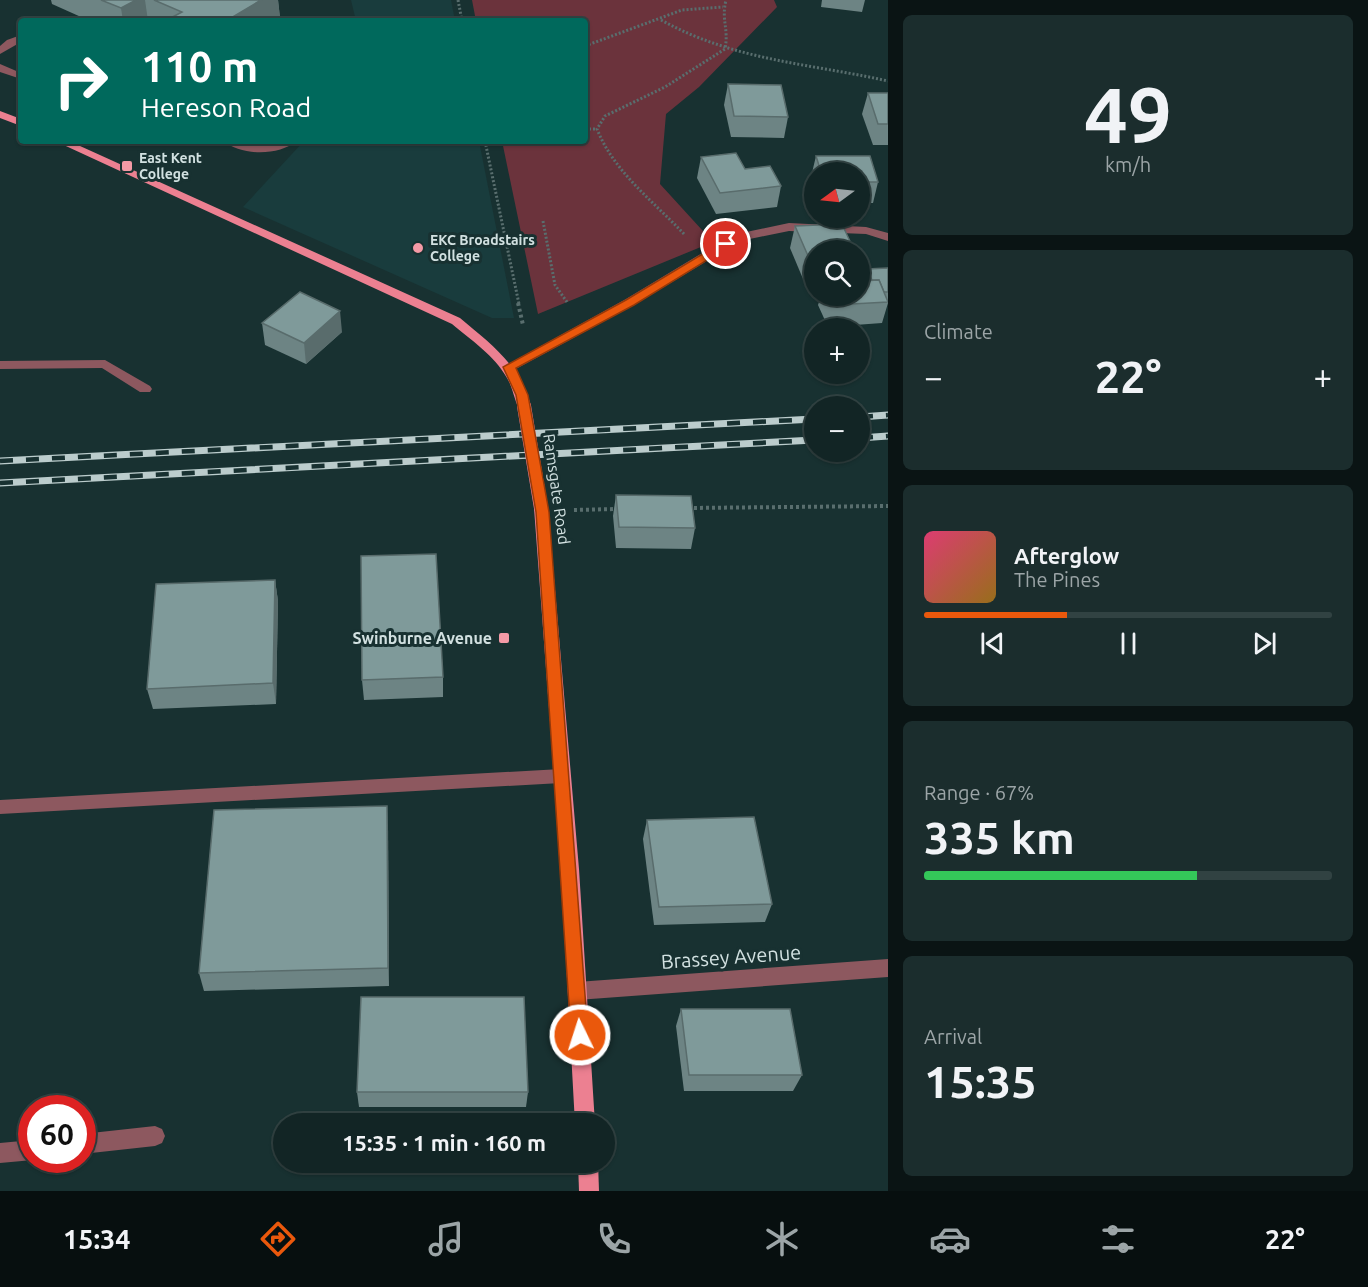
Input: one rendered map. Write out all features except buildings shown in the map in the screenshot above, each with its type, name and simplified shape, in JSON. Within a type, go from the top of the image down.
[{"type":"main road","points":[[0,114],[18,122]]},
{"type":"main road","name":"Ramsgate Road","points":[[67,144],[456,321],[509,367],[522,395],[542,510],[584,1113]]},
{"type":"main road","points":[[588,1173],[589,1191]]},
{"type":"street","points":[[0,37],[16,40]]},
{"type":"street","points":[[0,51],[16,40]]},
{"type":"street","points":[[0,67],[18,75]]},
{"type":"street","points":[[236,144],[259,148],[282,144]]},
{"type":"street","points":[[509,367],[540,348],[589,326],[736,238],[789,227],[866,231],[888,237]]},
{"type":"street","points":[[0,365],[105,364],[145,389]]},
{"type":"street","points":[[0,807],[561,776]]},
{"type":"street","name":"Brassey Avenue","points":[[577,991],[888,968]]},
{"type":"street","points":[[96,1142],[155,1136]]},
{"type":"street","points":[[0,1153],[18,1151]]},
{"type":"path","points":[[458,0],[461,18]]},
{"type":"path","points":[[706,256],[610,156],[600,141],[597,129],[606,116],[665,87],[725,49],[728,32],[722,17],[726,0]]},
{"type":"path","points":[[588,45],[661,20],[682,10],[723,7]]},
{"type":"path","points":[[661,20],[684,35],[725,49],[774,62],[887,80]]},
{"type":"path","points":[[588,129],[597,129]]},
{"type":"path","points":[[486,144],[521,323],[540,348]]},
{"type":"path","points":[[543,221],[555,285],[575,314],[589,326]]},
{"type":"path","points":[[679,508],[888,506]]},
{"type":"path","points":[[542,510],[621,509]]},
{"type":"shaded area","points":[[351,0],[451,0],[454,18],[355,18]]},
{"type":"shaded area","points":[[472,0],[774,0],[777,7],[699,87],[666,114],[660,184],[713,242],[538,314],[503,144],[588,144],[588,18],[475,18]]},
{"type":"shaded area","name":"EKC Broadstairs College","points":[[301,144],[480,144],[514,318],[492,318],[243,207]]},
{"type":"railway","points":[[870,416],[888,415]]},
{"type":"railway","points":[[0,461],[804,420]]},
{"type":"railway","points":[[870,437],[888,436]]},
{"type":"railway","points":[[0,483],[804,441]]},
{"type":"place","name":"East Kent College","points":[[127,166]]},
{"type":"place","name":"EKC Broadstairs College","points":[[418,248]]},
{"type":"place","name":"Swinburne Avenue","points":[[504,638]]},
{"type":"route","points":[[580,1035],[570,869],[542,512],[522,395],[509,367],[540,348],[589,326],[726,244]]}]
